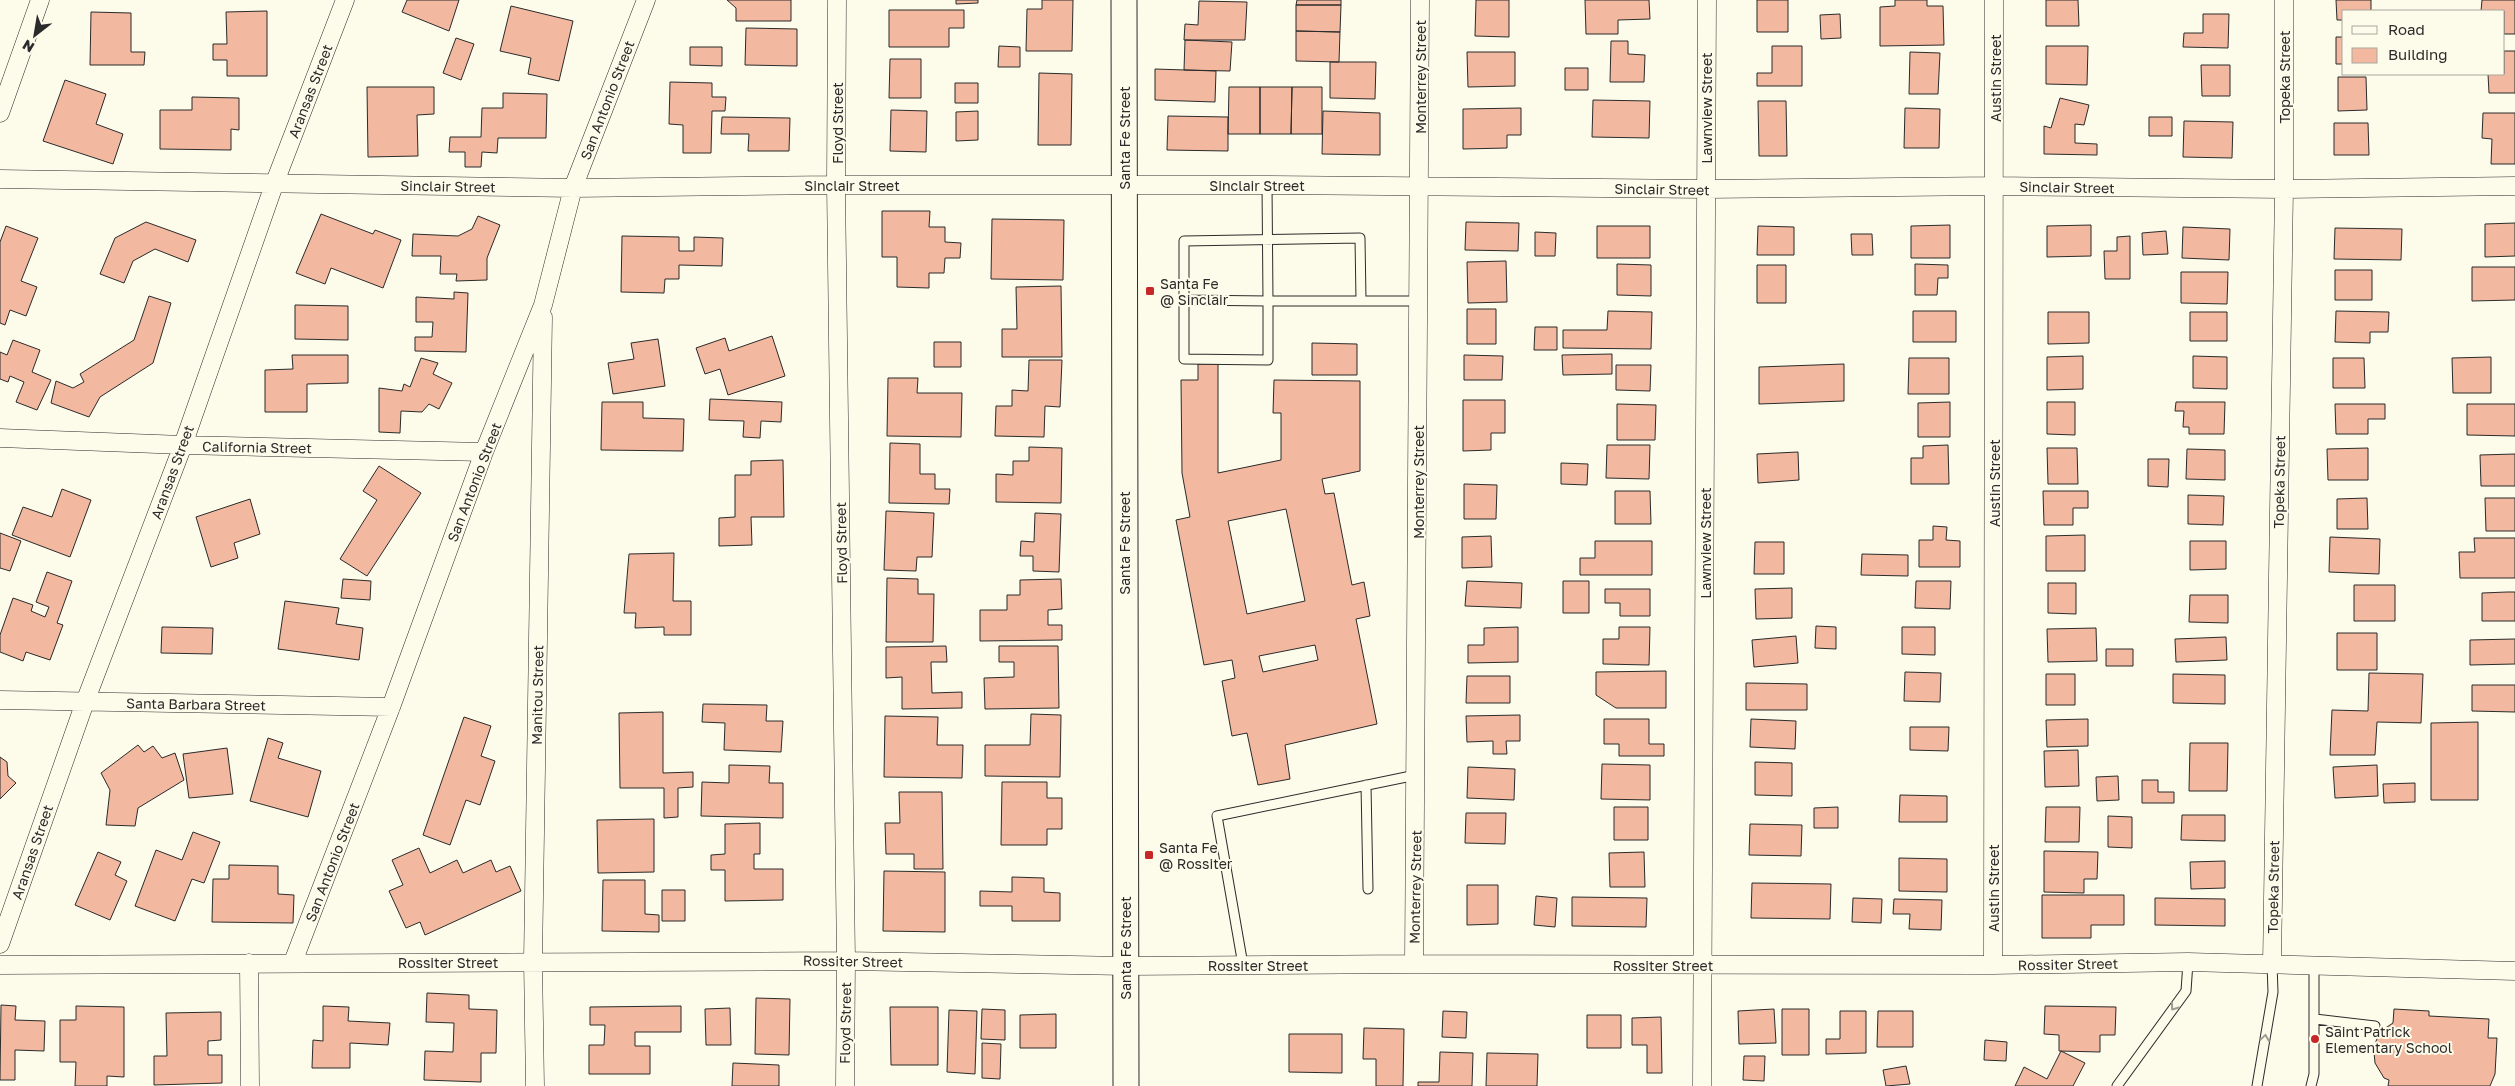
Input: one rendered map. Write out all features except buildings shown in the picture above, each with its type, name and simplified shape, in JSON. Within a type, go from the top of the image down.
[{"type":"main road","name":"Santa Fe Street","points":[[1124,0],[1126,1086]]},
{"type":"street","points":[[0,113],[40,0]]},
{"type":"street","name":"Aransas Street","points":[[0,944],[85,702],[183,445],[275,182],[344,0]]},
{"type":"street","name":"San Antonio Street","points":[[294,962],[391,707],[484,452],[543,305],[573,188],[646,0]]},
{"type":"street","name":"Floyd Street","points":[[837,0],[836,185],[846,960],[845,1086]]},
{"type":"street","name":"Monterrey Street","points":[[1414,964],[1420,301],[1420,0]]},
{"type":"street","name":"Lawnview Street","points":[[1702,1086],[1707,0]]},
{"type":"street","name":"Austin Street","points":[[1993,965],[1994,0]]},
{"type":"street","name":"Topeka Street","points":[[2272,964],[2284,189],[2284,0]]},
{"type":"street","name":"Sinclair Street","points":[[0,179],[573,188],[1124,184],[1706,190],[1995,186],[2284,189],[2515,186]]},
{"type":"street","name":"Manitou Street","points":[[535,1086],[533,961],[543,305]]},
{"type":"street","name":"California Street","points":[[0,438],[183,445],[484,452]]},
{"type":"street","name":"Santa Barbara Street","points":[[0,700],[391,707]]},
{"type":"street","name":"Rossiter Street","points":[[0,966],[249,962],[846,960],[1126,966],[1414,964],[1993,965],[2188,962],[2515,972]]},
{"type":"street","points":[[249,962],[250,1086]]},
{"type":"lane","points":[[1267,185],[1266,240],[1268,360],[1184,359],[1184,241],[1266,240],[1360,238],[1361,300]]},
{"type":"lane","points":[[1184,300],[1420,301]]},
{"type":"lane","points":[[1243,965],[1217,816],[1416,775]]},
{"type":"lane","points":[[1366,785],[1368,889]]},
{"type":"lane","points":[[2117,1086],[2186,991],[2188,962]]},
{"type":"lane","points":[[2257,1086],[2273,992],[2272,964]]},
{"type":"lane","points":[[2311,1086],[2314,1074],[2314,966]]},
{"type":"lane","points":[[2315,1019],[2375,1026]]},
{"type":"place","name":"Santa Fe @ Sinclair","points":[[1150,291]]},
{"type":"place","name":"Santa Fe @ Rossiter","points":[[1149,855]]},
{"type":"place","name":"Saint Patrick Elementary School","points":[[2315,1039]]}]
